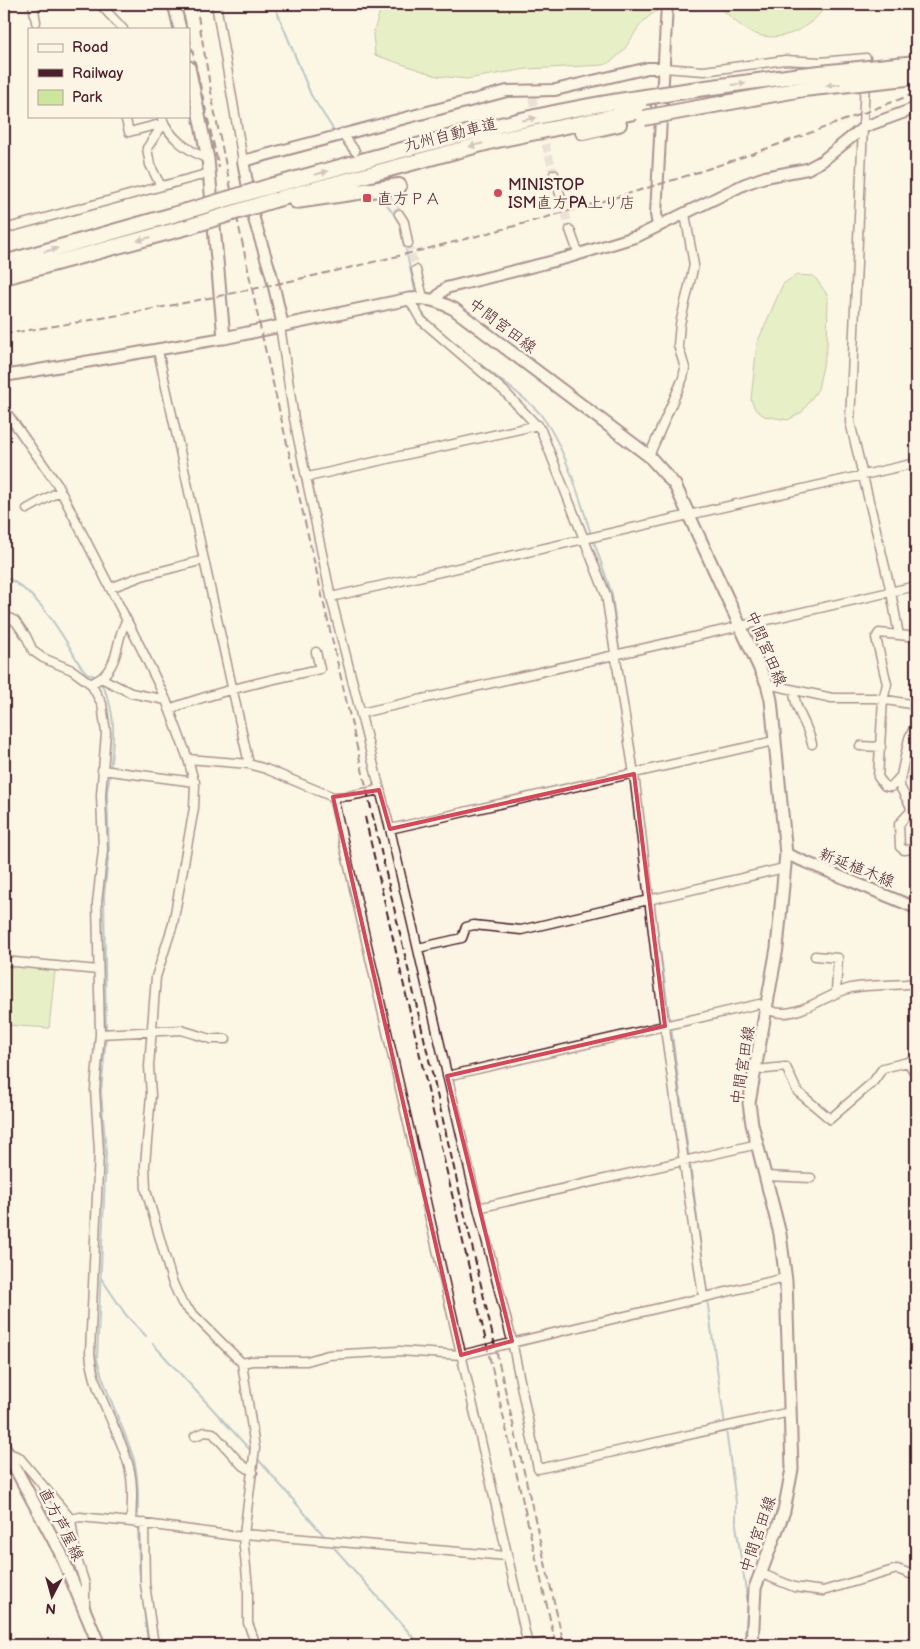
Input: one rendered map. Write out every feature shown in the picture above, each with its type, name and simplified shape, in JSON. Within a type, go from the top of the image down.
[{"type":"highway","name":"九州自動車道","points":[[4,277],[493,141],[691,100],[916,63]]},
{"type":"highway","name":"九州自動車道","points":[[802,82],[916,77]]},
{"type":"highway","name":"九州自動車道","points":[[4,263],[274,185],[487,128],[594,104],[644,109]]},
{"type":"highway","points":[[583,132],[644,109]]},
{"type":"highway","points":[[275,202],[399,186]]},
{"type":"main road","points":[[174,4],[180,28]]},
{"type":"main road","points":[[190,72],[210,173],[224,338]]},
{"type":"main road","name":"中間宮田線","points":[[224,338],[409,299],[429,299],[454,308],[649,456],[675,485],[767,684],[771,700],[786,854],[777,948],[749,1103],[780,1234],[785,1278],[792,1469],[778,1529],[760,1573],[753,1602],[752,1645]]},
{"type":"main road","name":"直方芦屋線","points":[[5,1449],[60,1552],[99,1645]]},
{"type":"street","points":[[33,4],[36,22]]},
{"type":"street","points":[[100,4],[122,28]]},
{"type":"street","points":[[216,4],[254,220],[271,274],[281,326],[294,419],[308,478],[331,597],[390,829],[478,1208],[512,1341],[538,1469],[790,1412]]},
{"type":"street","points":[[658,226],[656,214],[667,4]]},
{"type":"street","points":[[243,161],[342,133],[507,91],[532,94],[648,68],[704,71],[785,60],[820,62],[866,58],[850,422],[891,592],[899,635]]},
{"type":"street","points":[[416,270],[429,299],[446,288],[579,254],[638,236],[745,184],[765,177],[807,169],[822,162],[864,127],[916,108]]},
{"type":"street","points":[[126,118],[129,132],[163,120]]},
{"type":"street","points":[[163,120],[176,140],[190,151],[208,159]]},
{"type":"street","points":[[161,186],[147,156],[152,138],[163,120]]},
{"type":"street","points":[[342,133],[355,151]]},
{"type":"street","points":[[4,229],[210,173]]},
{"type":"street","points":[[554,174],[562,201]]},
{"type":"street","points":[[399,214],[404,222],[408,243]]},
{"type":"street","points":[[649,456],[686,368],[678,345],[680,324],[694,265],[685,214]]},
{"type":"street","points":[[570,230],[579,254]]},
{"type":"street","points":[[409,299],[421,320],[504,391],[538,425],[606,595],[634,774],[665,1026],[703,1296]]},
{"type":"street","points":[[4,376],[158,351],[224,338]]},
{"type":"street","points":[[158,351],[249,764]]},
{"type":"street","points":[[4,408],[60,491],[127,620],[166,700],[195,782],[194,808],[173,924],[156,977],[149,1066],[151,1095],[145,1165],[146,1190],[152,1217],[172,1281],[182,1303],[242,1363],[255,1448],[244,1535],[248,1588],[248,1623],[256,1645]]},
{"type":"street","points":[[308,478],[538,425]]},
{"type":"street","points":[[331,597],[916,463]]},
{"type":"street","points":[[27,509],[60,491]]},
{"type":"street","points":[[110,588],[142,576],[204,560]]},
{"type":"street","points":[[361,713],[717,630],[742,628],[916,586]]},
{"type":"street","points":[[4,615],[15,621],[26,636],[33,651],[43,658],[72,670],[91,684],[102,704],[105,717],[106,733],[102,770],[102,850],[97,903],[100,1034],[95,1090],[98,1150],[90,1353],[91,1368],[96,1383],[127,1460],[132,1496],[132,1522]]},
{"type":"street","points":[[91,684],[111,669],[116,659],[123,625],[127,620]]},
{"type":"street","points":[[916,638],[879,633],[876,638],[887,684],[883,700],[878,777],[885,786],[891,787],[899,778],[916,724]]},
{"type":"street","points":[[169,709],[207,698],[232,687],[320,669],[316,652]]},
{"type":"street","points":[[101,678],[131,693],[166,700]]},
{"type":"street","points":[[767,684],[832,698],[883,700],[916,705]]},
{"type":"street","points":[[794,690],[796,707],[809,732],[812,744]]},
{"type":"street","points":[[390,829],[774,741]]},
{"type":"street","points":[[860,746],[881,747]]},
{"type":"street","points":[[188,759],[249,764],[266,769],[333,797],[379,790]]},
{"type":"street","points":[[102,770],[195,782]]},
{"type":"street","points":[[899,778],[901,790],[911,807],[910,812],[899,824],[900,847],[904,850],[916,849]]},
{"type":"street","points":[[333,797],[529,1645],[544,1643]]},
{"type":"street","name":"新延植木線","points":[[786,854],[916,908]]},
{"type":"street","points":[[418,948],[462,938],[466,927],[474,925],[521,930],[649,898],[784,868]]},
{"type":"street","points":[[815,956],[838,958],[836,992]]},
{"type":"street","points":[[4,961],[98,970]]},
{"type":"street","points":[[447,1076],[759,1004],[766,1011],[783,1014],[794,1013],[836,992],[854,988],[916,983]]},
{"type":"street","points":[[100,1034],[181,1030],[211,1039],[226,1039]]},
{"type":"street","points":[[756,1070],[786,1067],[797,1091],[830,1119],[873,1082],[883,1068],[908,1062],[916,1075]]},
{"type":"street","points":[[478,1208],[758,1144]]},
{"type":"street","points":[[766,1176],[811,1178]]},
{"type":"street","points":[[242,1363],[252,1361],[307,1360],[328,1355],[391,1351],[461,1355],[512,1341],[785,1278]]},
{"type":"street","points":[[195,1436],[205,1432],[212,1433],[241,1464],[253,1472]]},
{"type":"street","points":[[5,1449],[19,1457],[72,1519],[76,1556],[85,1584],[85,1610]]},
{"type":"street","points":[[72,1519],[80,1517],[244,1535],[507,1556]]},
{"type":"street","points":[[144,1523],[146,1584],[154,1645]]},
{"type":"street","points":[[760,1573],[794,1587],[823,1591],[897,1569],[916,1576]]},
{"type":"highlighted area","points":[[634,774],[665,1026],[447,1076],[512,1341],[461,1355],[333,797],[379,790],[390,829]]},
{"type":"green space","points":[[382,4],[670,4],[646,19],[624,50],[604,65],[527,69],[466,79],[437,76],[375,55],[373,34]]},
{"type":"green space","points":[[714,4],[827,4],[821,13],[804,27],[783,36],[773,37],[751,32]]},
{"type":"green space","points":[[796,275],[814,276],[828,296],[827,347],[818,389],[802,412],[788,420],[764,416],[755,409],[751,400],[757,343],[783,284]]},
{"type":"green space","points":[[4,965],[55,970],[49,1028],[4,1025]]},
{"type":"waterway","points":[[274,4],[311,95],[335,132]]},
{"type":"waterway","points":[[341,140],[354,158]]},
{"type":"waterway","points":[[380,195],[400,223],[416,295]]},
{"type":"waterway","points":[[418,304],[424,315],[437,329],[514,390],[541,415],[564,456],[577,489],[591,535]]},
{"type":"waterway","points":[[593,539],[612,594],[619,650]]},
{"type":"waterway","points":[[4,576],[25,590],[41,606],[56,625],[82,667],[87,673],[97,678]]},
{"type":"waterway","points":[[620,655],[624,688]]},
{"type":"waterway","points":[[100,682],[112,713],[113,747],[110,769]]},
{"type":"waterway","points":[[106,1031],[104,896],[109,850],[107,792],[110,774]]},
{"type":"waterway","points":[[648,863],[653,896]]},
{"type":"waterway","points":[[653,900],[670,1022]]},
{"type":"waterway","points":[[671,1027],[689,1158]]},
{"type":"waterway","points":[[106,1036],[101,1092],[106,1153],[97,1359],[100,1372],[134,1460],[138,1521]]},
{"type":"waterway","points":[[690,1163],[707,1294]]},
{"type":"waterway","points":[[101,1278],[126,1315],[146,1336]]},
{"type":"waterway","points":[[707,1299],[725,1425]]},
{"type":"waterway","points":[[153,1344],[251,1451]]},
{"type":"waterway","points":[[726,1430],[736,1502],[736,1525],[748,1604],[744,1645]]},
{"type":"waterway","points":[[257,1458],[326,1538]]},
{"type":"waterway","points":[[138,1526],[139,1566],[148,1645]]},
{"type":"waterway","points":[[331,1544],[420,1645]]},
{"type":"tunnel","points":[[532,98],[554,174]]},
{"type":"tunnel","points":[[360,159],[399,214]]},
{"type":"tunnel","points":[[562,201],[570,230]]},
{"type":"tunnel","points":[[408,243],[416,270]]},
{"type":"railway","points":[[181,4],[187,28]]},
{"type":"railway","points":[[196,4],[214,109],[261,331],[564,1645]]},
{"type":"railway","points":[[190,40],[219,168]]},
{"type":"railway","points":[[4,334],[172,305],[340,270],[423,250],[670,181],[794,139],[916,93]]},
{"type":"railway","points":[[365,817],[556,1645]]},
{"type":"place","name":"MINISTOP ISM直方PA上り店","points":[[498,193]]},
{"type":"place","name":"直方ＰＡ","points":[[367,198]]}]
